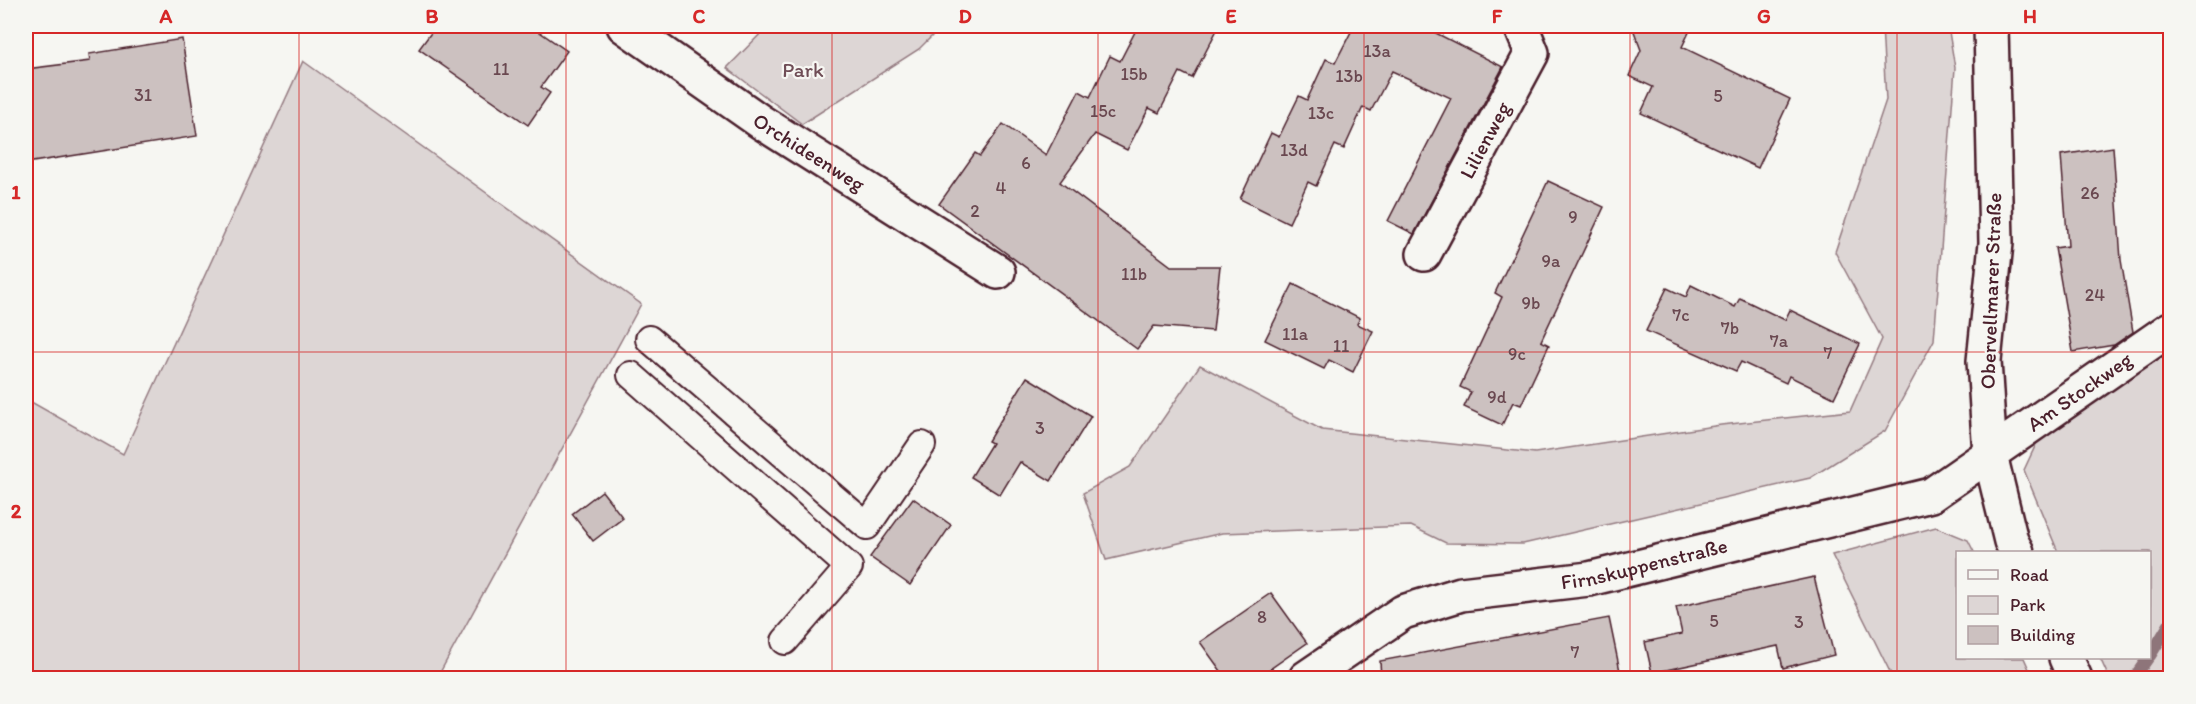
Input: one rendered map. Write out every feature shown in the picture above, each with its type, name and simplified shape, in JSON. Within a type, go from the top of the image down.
[{"type":"street","name":"Orchideenweg","points":[[624,26],[761,122],[998,272]]},
{"type":"street","name":"Lilienweg","points":[[1424,254],[1532,53],[1521,26]]},
{"type":"street","name":"Obervellmarer Straße","points":[[1991,26],[1996,243],[1984,361],[1990,455],[2011,541],[2016,551]]},
{"type":"street","name":"Am Stockweg","points":[[1990,455],[2170,329]]},
{"type":"street","name":"Firnskuppenstraße","points":[[1306,678],[1403,612],[1461,594],[1589,579],[1931,495],[1990,455]]},
{"type":"street","points":[[2067,659],[2075,678]]},
{"type":"lane","points":[[649,339],[867,526],[922,445]]},
{"type":"lane","points":[[631,375],[849,567],[785,641]]},
{"type":"green space","name":"Park","points":[[768,26],[942,26],[919,49],[802,124],[727,68]]},
{"type":"green space","points":[[1882,26],[1948,26],[1955,68],[1934,340],[1885,431],[1810,478],[1523,544],[1446,543],[1411,526],[1222,533],[1106,560],[1083,493],[1130,467],[1200,365],[1322,430],[1535,453],[1721,425],[1850,411],[1882,339],[1835,252],[1886,100]]},
{"type":"green space","points":[[303,61],[641,304],[437,678],[26,678],[26,399],[123,454]]},
{"type":"green space","points":[[2170,350],[2170,677],[2109,678],[2100,659],[2151,659],[2151,551],[2058,551],[2024,470],[2038,440]]},
{"type":"green space","points":[[1936,527],[1968,540],[1974,551],[1956,551],[1956,659],[2024,659],[2033,678],[1893,678],[1832,555]]},
{"type":"building","points":[[436,26],[531,26],[567,51],[541,87],[550,93],[528,125],[419,49]]},
{"type":"building","points":[[1138,26],[1219,26],[1192,78],[1180,72],[1159,113],[1149,108],[1127,150],[1095,134],[1060,182],[1171,266],[1220,266],[1213,331],[1154,326],[1137,349],[939,204],[975,153],[980,156],[1003,124],[1046,155],[1079,91],[1090,97],[1110,56],[1120,61]]},
{"type":"building","points":[[1354,26],[1422,26],[1503,67],[1414,234],[1388,221],[1451,98],[1392,71],[1371,111],[1363,107],[1344,149],[1335,145],[1316,186],[1308,182],[1289,223],[1240,199],[1271,133],[1279,137],[1299,96],[1307,100],[1326,59],[1335,63]]},
{"type":"building","points":[[1632,26],[1692,26],[1682,47],[1790,99],[1758,168],[1641,113],[1653,87],[1629,76],[1641,50]]},
{"type":"building","points":[[182,39],[197,136],[26,163],[26,69],[90,61],[89,54]]},
{"type":"building","points":[[2113,147],[2121,260],[2133,332],[2114,345],[2073,352],[2055,248],[2068,246],[2061,155]]},
{"type":"building","points":[[1548,181],[1604,207],[1541,341],[1549,345],[1521,405],[1513,402],[1502,425],[1464,407],[1471,392],[1460,387],[1502,297],[1495,293]]},
{"type":"building","points":[[1293,284],[1360,318],[1357,324],[1373,331],[1353,372],[1329,360],[1324,369],[1265,340]]},
{"type":"building","points":[[1691,285],[1735,307],[1740,298],[1785,320],[1790,310],[1860,344],[1834,398],[1789,376],[1786,383],[1741,362],[1736,371],[1646,331],[1667,288],[1686,297]]},
{"type":"building","points":[[1027,377],[1091,416],[1051,481],[1020,462],[1000,495],[971,477],[992,443],[988,441]]},
{"type":"building","points":[[602,491],[623,518],[593,541],[572,514]]},
{"type":"building","points":[[913,498],[951,525],[910,585],[870,557]]},
{"type":"building","points":[[1814,577],[1834,655],[1783,668],[1778,646],[1652,673],[1645,642],[1682,634],[1676,607]]},
{"type":"building","points":[[1271,593],[1307,643],[1257,678],[1226,678],[1200,642]]},
{"type":"building","points":[[1609,618],[1620,671],[1584,678],[1381,678],[1380,661]]},
{"type":"waterway","points":[[2151,654],[2170,623]]},
{"type":"waterway","points":[[2134,678],[2147,659]]}]
